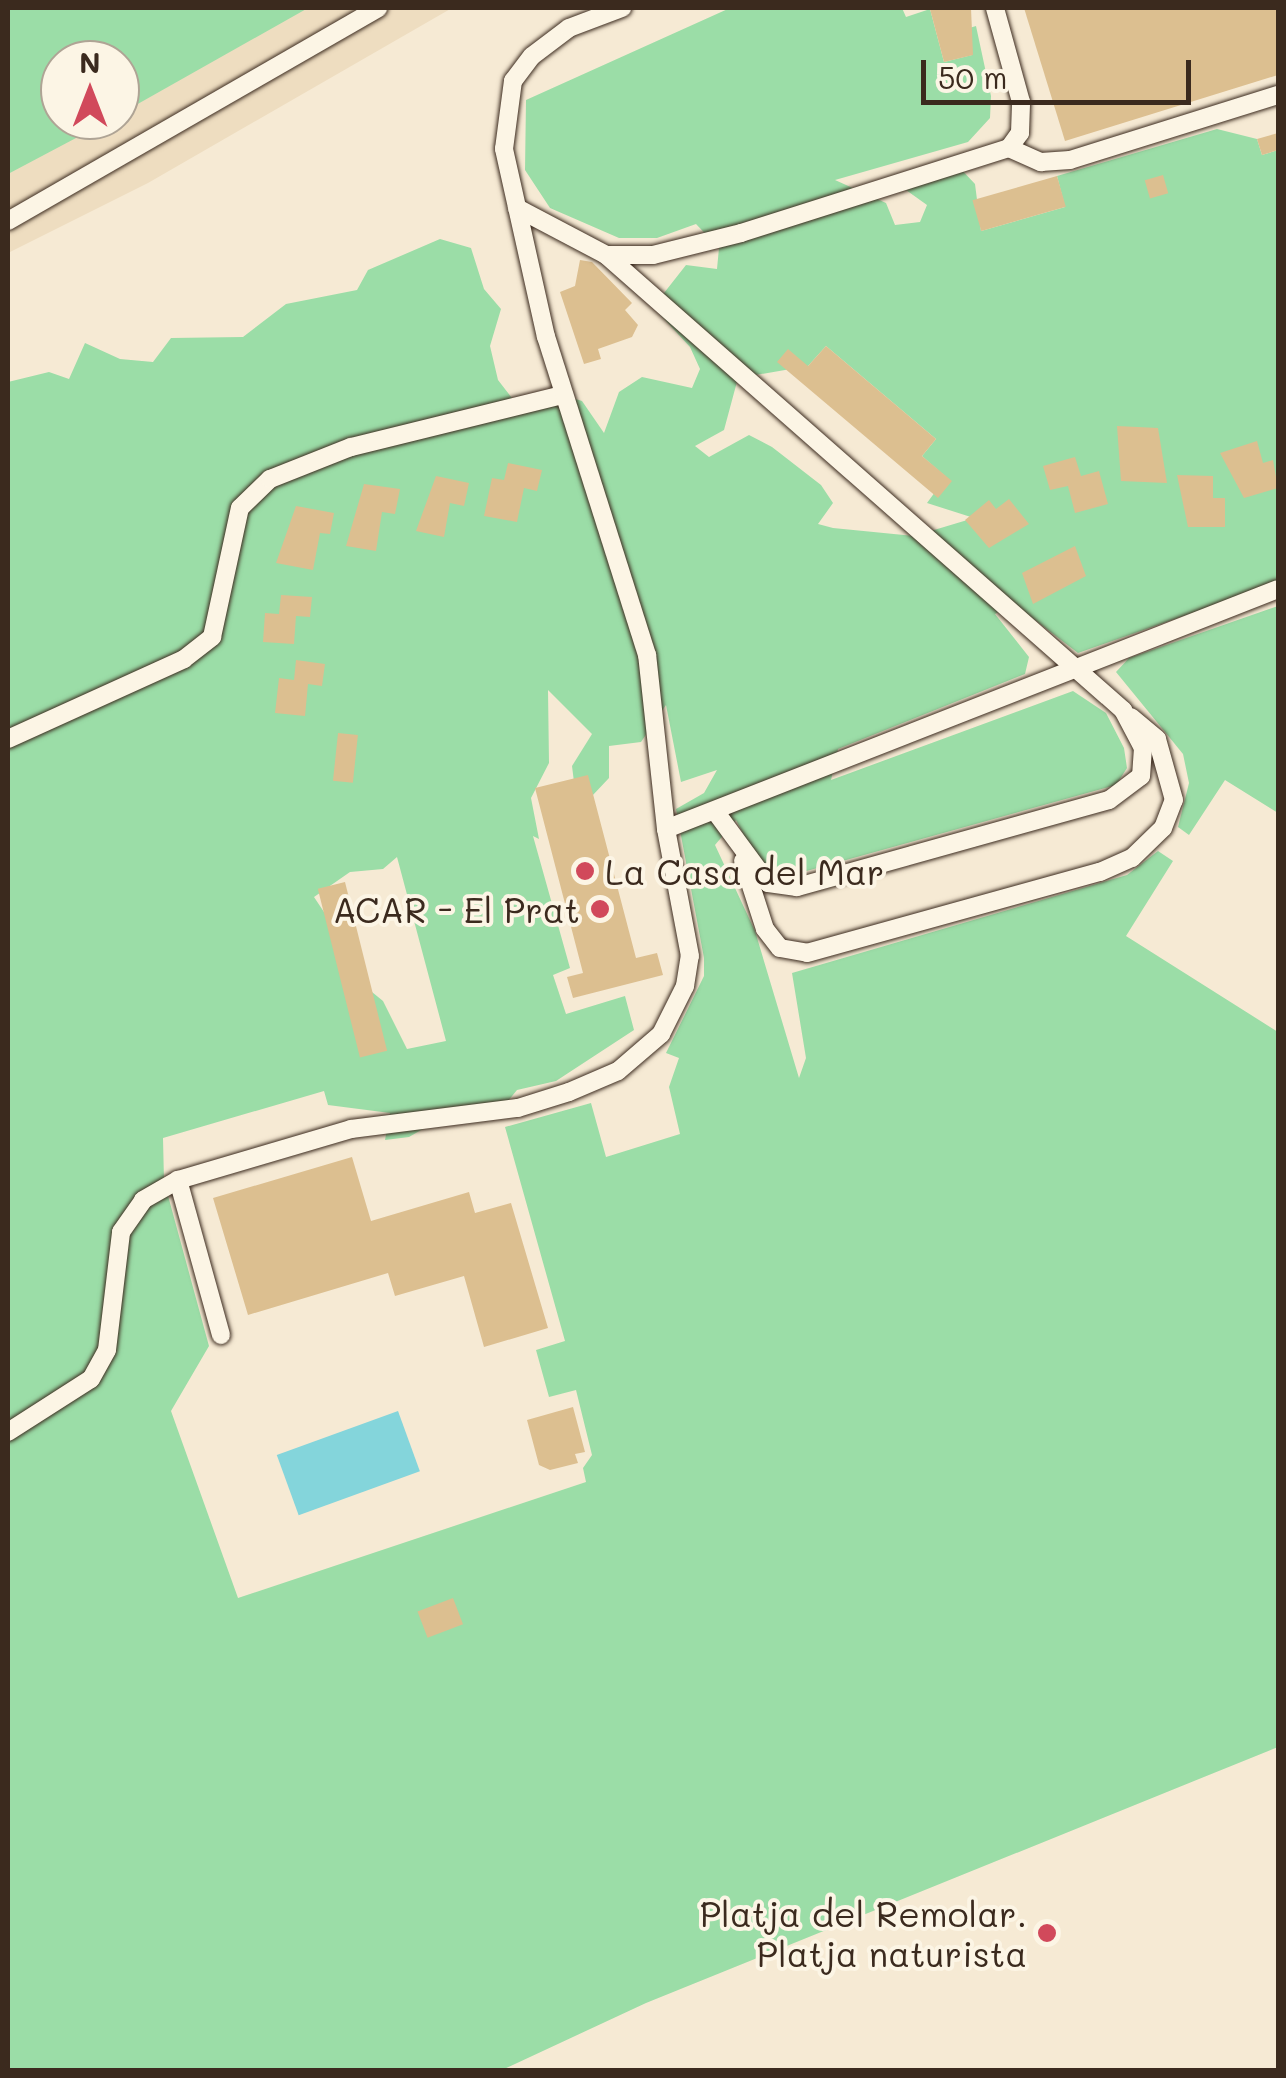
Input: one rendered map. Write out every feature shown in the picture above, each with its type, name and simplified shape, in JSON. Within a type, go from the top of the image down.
[{"type":"lane","points":[[8,221],[378,8]]},
{"type":"lane","points":[[8,1432],[91,1380],[107,1350],[121,1232],[144,1200],[178,1180],[351,1129],[518,1108],[618,1070],[660,1034],[685,986],[690,956],[666,829],[646,654],[563,394],[504,149],[513,82],[569,28],[622,8]]},
{"type":"lane","points":[[606,255],[653,255],[741,233],[1009,148],[1020,133],[1021,102],[995,8]]},
{"type":"lane","points":[[1009,148],[1041,162],[1070,160],[1278,94]]},
{"type":"lane","points":[[517,208],[606,255],[1158,739],[1174,800],[1163,828],[1132,858],[1100,872],[807,954],[780,948],[765,929],[742,858],[715,811]]},
{"type":"lane","points":[[8,739],[184,659],[212,637],[240,508],[270,479],[351,446],[563,394]]},
{"type":"lane","points":[[666,829],[1278,589]]},
{"type":"lane","points":[[742,858],[768,884],[797,887],[1109,800],[1141,776],[1143,748],[1123,710]]},
{"type":"lane","points":[[178,1180],[222,1335]]},
{"type":"shaded area","points":[[8,8],[452,8],[148,183],[8,253]]},
{"type":"green space","points":[[8,8],[308,8],[140,103],[140,40],[40,40],[40,140],[72,140],[8,174]]},
{"type":"green space","points":[[730,8],[902,8],[906,17],[930,9],[944,62],[972,55],[966,29],[976,26],[991,96],[990,118],[968,142],[835,180],[886,203],[895,225],[920,222],[927,205],[906,190],[958,166],[975,184],[981,231],[1065,207],[1057,176],[1217,129],[1257,139],[1262,155],[1278,150],[1278,583],[1078,653],[1014,604],[995,614],[1029,657],[1025,674],[838,749],[831,780],[1073,691],[1106,713],[1124,748],[1127,768],[1116,785],[785,877],[755,857],[736,820],[715,845],[755,931],[799,1078],[806,1058],[792,973],[1127,875],[1158,851],[1173,861],[1126,936],[1278,1032],[1278,1747],[646,2003],[502,2070],[8,2070],[8,382],[49,372],[69,379],[85,343],[120,359],[153,362],[171,338],[243,337],[286,304],[357,290],[368,270],[440,239],[471,248],[484,289],[501,309],[490,346],[498,380],[515,402],[563,395],[582,401],[604,433],[619,392],[642,377],[692,388],[700,369],[690,347],[653,307],[686,265],[717,269],[719,248],[696,224],[657,238],[619,238],[550,208],[525,170],[526,100]],"holes":[[[826,346],[936,439],[922,456],[946,477],[927,503],[974,518],[914,536],[833,528],[818,524],[833,503],[821,485],[772,447],[749,435],[709,457],[695,446],[724,430],[738,378],[808,366]],[[548,690],[592,734],[572,766],[575,790],[592,796],[609,778],[609,746],[641,742],[666,705],[681,782],[717,770],[704,793],[676,809],[704,958],[704,976],[666,1053],[679,1058],[669,1087],[680,1134],[606,1157],[591,1103],[505,1127],[565,1341],[536,1350],[549,1397],[576,1390],[592,1455],[583,1468],[586,1482],[238,1598],[171,1411],[209,1346],[164,1181],[163,1138],[324,1091],[328,1105],[390,1113],[385,1140],[409,1137],[442,1118],[498,1113],[517,1090],[556,1081],[634,1030],[625,996],[566,1014],[553,975],[570,968],[533,836],[539,839],[531,798],[549,763]],[[397,857],[446,1041],[407,1049],[383,1001],[356,979],[348,948],[314,897],[350,872],[383,869]]]},
{"type":"green space","points":[[1278,606],[1278,813],[1225,780],[1189,835],[1178,827],[1189,783],[1183,754],[1116,672],[1129,658]]},
{"type":"water","points":[[398,1411],[420,1471],[299,1515],[277,1455]]},
{"type":"building","points":[[971,8],[973,55],[944,62],[930,9]]},
{"type":"building","points":[[1024,8],[1278,8],[1278,75],[1065,141]]},
{"type":"building","points":[[1278,133],[1278,150],[1262,155],[1257,139]]},
{"type":"building","points":[[1163,175],[1168,193],[1150,199],[1145,180]]},
{"type":"building","points":[[1057,176],[1066,207],[981,231],[972,200]]},
{"type":"building","points":[[580,260],[592,262],[632,303],[625,310],[638,325],[632,337],[598,349],[601,359],[584,364],[560,292],[575,286]]},
{"type":"building","points":[[826,346],[936,439],[922,456],[952,481],[938,498],[777,362],[788,349],[808,366]]},
{"type":"building","points":[[1117,426],[1158,428],[1167,483],[1121,481]]},
{"type":"building","points":[[1257,441],[1263,463],[1273,460],[1278,488],[1244,498],[1220,453]]},
{"type":"building","points":[[1075,457],[1081,476],[1099,471],[1108,504],[1075,513],[1068,486],[1050,490],[1043,466]]},
{"type":"building","points":[[508,463],[542,470],[537,491],[524,488],[517,522],[484,516],[492,478],[504,480]]},
{"type":"building","points":[[1177,475],[1213,476],[1213,498],[1225,498],[1225,527],[1188,527]]},
{"type":"building","points":[[436,476],[469,483],[464,506],[450,503],[444,537],[416,531]]},
{"type":"building","points":[[364,484],[400,489],[395,514],[382,512],[376,551],[346,546]]},
{"type":"building","points":[[1009,499],[1029,524],[989,548],[965,520],[989,500],[996,509]]},
{"type":"building","points":[[296,506],[334,513],[330,534],[320,533],[313,570],[276,563]]},
{"type":"building","points":[[1075,546],[1086,576],[1033,604],[1022,573]]},
{"type":"building","points":[[281,595],[312,597],[310,617],[296,616],[294,644],[263,642],[265,613],[279,614]]},
{"type":"building","points":[[296,660],[325,664],[322,686],[308,684],[305,716],[275,713],[279,678],[294,680]]},
{"type":"building","points":[[338,733],[358,735],[353,783],[333,781]]},
{"type":"building","name":"La Casa del Mar","points":[[588,775],[636,958],[657,953],[663,975],[573,998],[567,977],[583,973],[535,788]]},
{"type":"building","points":[[345,882],[387,1051],[360,1058],[318,889]]},
{"type":"building","points":[[352,1157],[371,1221],[469,1192],[475,1213],[511,1203],[548,1328],[484,1347],[464,1276],[395,1296],[388,1273],[248,1315],[213,1198]]},
{"type":"building","points":[[573,1407],[585,1452],[575,1454],[578,1463],[550,1470],[539,1465],[527,1420]]},
{"type":"building","points":[[453,1598],[463,1624],[428,1638],[418,1612]]},
{"type":"place","name":"La Casa del Mar","points":[[585,871]]},
{"type":"place","name":"ACAR - El Prat","points":[[600,909]]},
{"type":"place","name":"Platja del Remolar. Platja naturista","points":[[1047,1933]]}]
